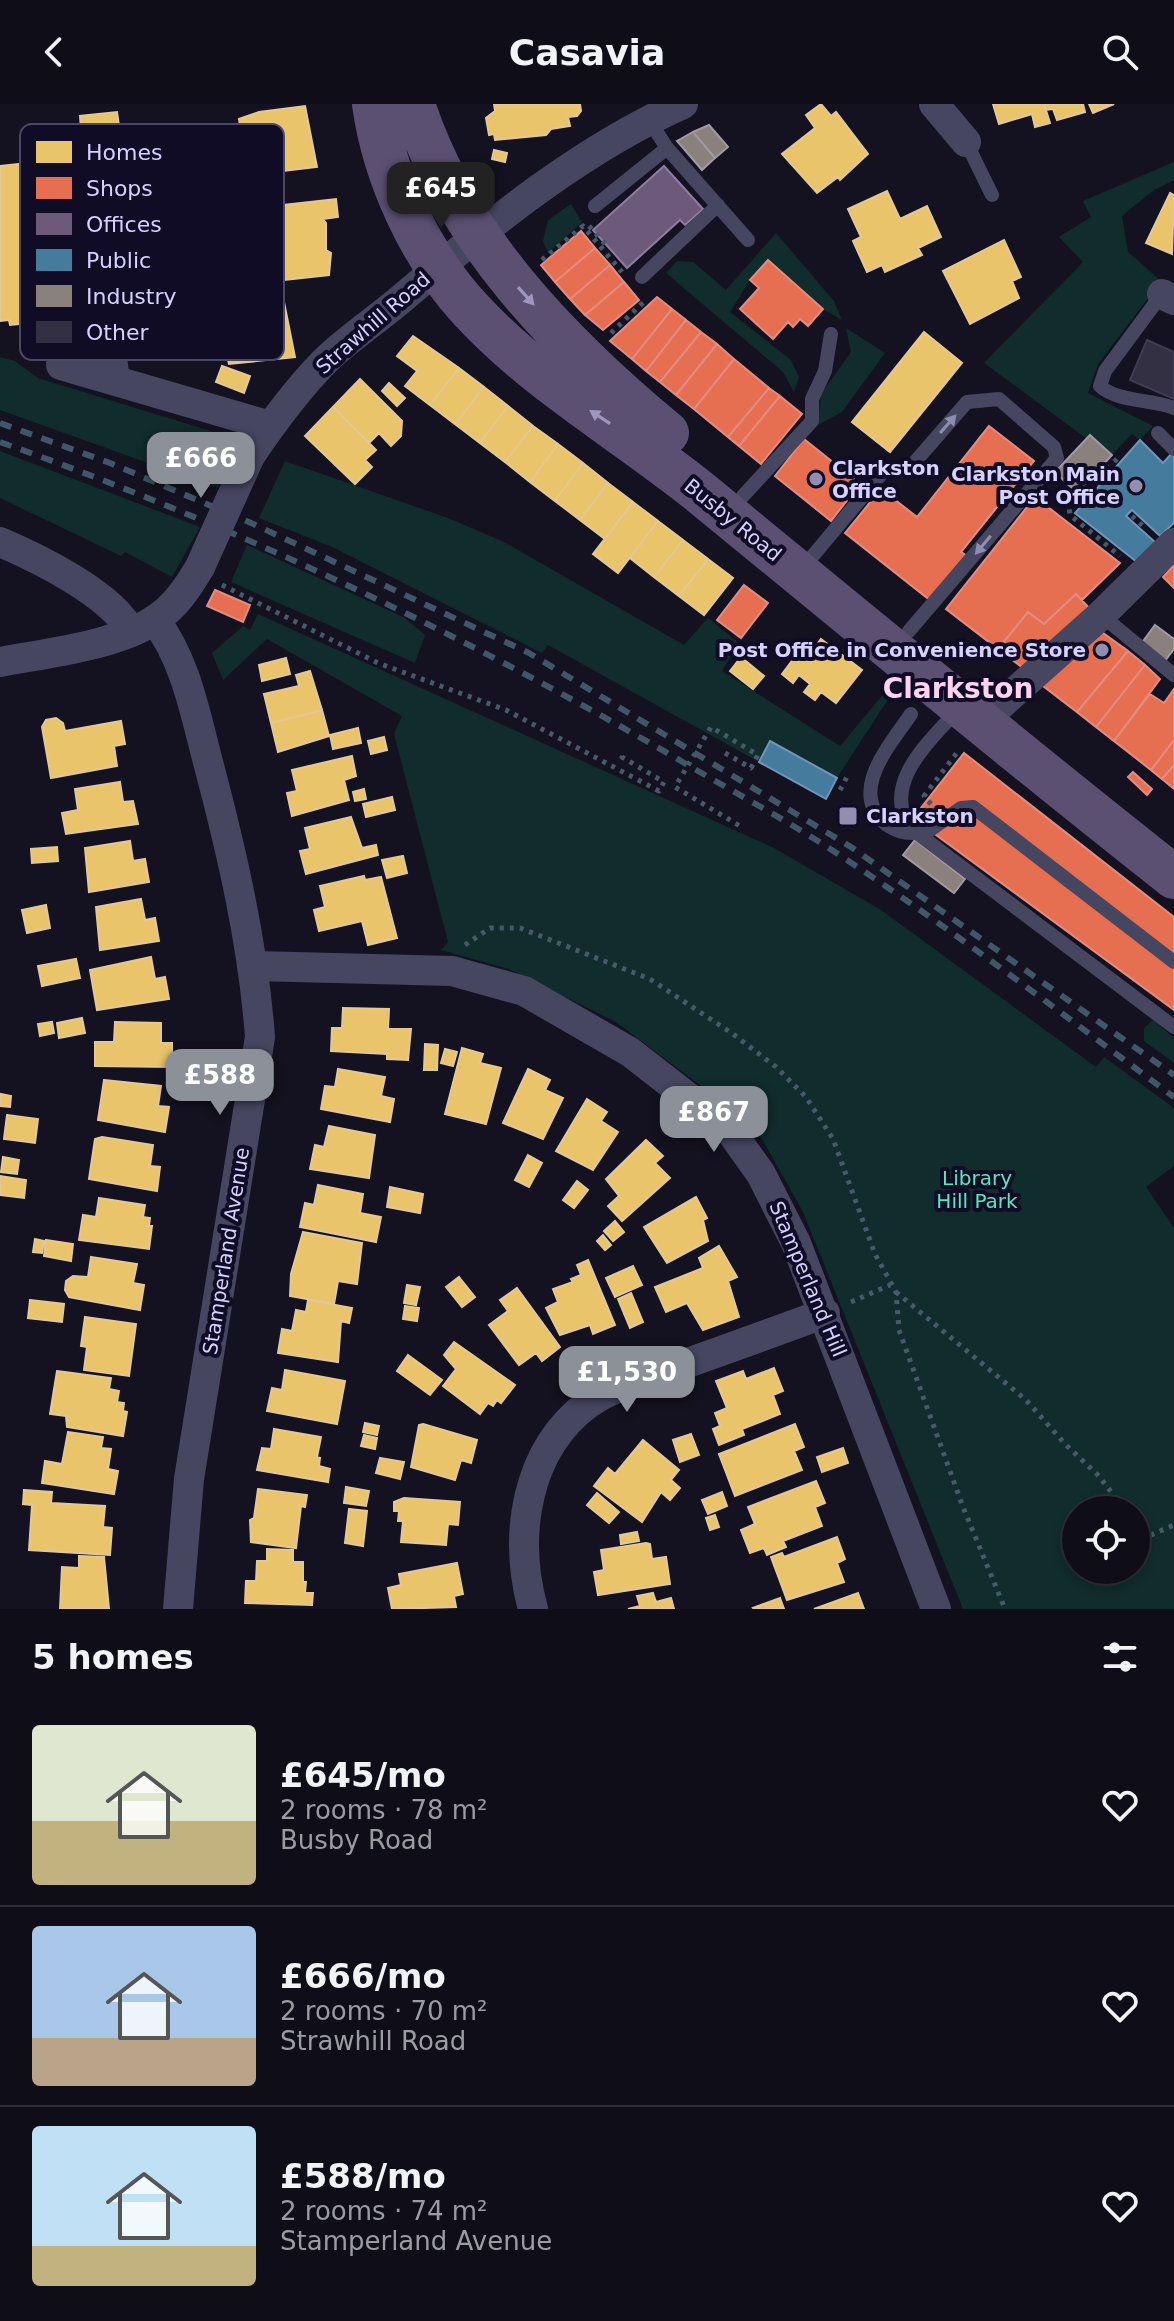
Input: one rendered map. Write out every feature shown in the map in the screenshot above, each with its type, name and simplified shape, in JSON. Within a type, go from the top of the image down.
[{"type":"main road","name":"Busby Road","points":[[374,104],[393,177],[413,223],[438,266],[469,308],[522,359],[807,563],[909,631],[942,701],[1174,839]]},
{"type":"main road","name":"Busby Road","points":[[413,104],[426,147],[449,192],[477,236],[510,278],[584,359],[743,496],[942,701],[1174,877]]},
{"type":"street","points":[[934,104],[966,142]]},
{"type":"street","name":"Strawhill Road","points":[[143,626],[183,594],[198,570],[250,456],[270,426],[328,358],[477,236],[554,180],[665,110]]},
{"type":"street","points":[[112,360],[115,379]]},
{"type":"street","points":[[61,365],[270,426]]},
{"type":"street","name":"Stamperland Avenue","points":[[0,542],[60,573],[143,626],[170,639],[188,689],[230,845],[255,966],[260,1037],[192,1460],[178,1609]]},
{"type":"street","points":[[942,701],[1101,615],[1174,543]]},
{"type":"street","points":[[0,662],[143,626]]},
{"type":"street","name":"Stamperland Hill","points":[[255,966],[452,971],[524,991],[630,1052],[729,1129],[761,1174],[825,1313],[936,1609]]},
{"type":"street","points":[[533,1609],[524,1535],[528,1496],[549,1446],[576,1414],[622,1387],[825,1313]]},
{"type":"lane","points":[[665,110],[667,148],[748,240]]},
{"type":"lane","points":[[966,142],[992,195]]},
{"type":"lane","points":[[595,206],[667,148]]},
{"type":"lane","points":[[637,280],[718,205]]},
{"type":"lane","points":[[1168,297],[1105,371],[1100,386],[1108,394],[1156,401],[1174,408]]},
{"type":"lane","points":[[743,496],[812,421],[812,399],[825,371],[831,334]]},
{"type":"lane","points":[[807,563],[883,472],[908,470],[967,402],[999,399],[1054,447],[1057,458],[909,631]]},
{"type":"lane","points":[[1158,433],[1174,449]]},
{"type":"lane","points":[[1101,615],[1174,675]]},
{"type":"lane","points":[[942,701],[875,768],[870,791],[880,819],[895,830],[912,833],[930,830],[961,808],[973,807],[1174,962]]},
{"type":"lane","points":[[942,701],[904,776],[901,805],[909,827],[1174,1027]]},
{"type":"path","points":[[510,278],[547,257],[583,226],[637,280]]},
{"type":"path","points":[[584,359],[648,298]]},
{"type":"path","points":[[1117,459],[1069,508],[1070,515],[1143,574]]},
{"type":"path","points":[[198,570],[378,663],[506,710],[659,791],[664,782],[622,757],[625,752]]},
{"type":"path","points":[[725,753],[751,768],[758,755],[711,727],[675,787],[740,826]]},
{"type":"path","points":[[924,796],[943,770]]},
{"type":"path","points":[[825,1313],[890,1285]]},
{"type":"path","points":[[896,1292],[1026,1400],[1114,1496]]},
{"type":"path","points":[[1150,1534],[1174,1525]]},
{"type":"green space","points":[[1174,162],[1174,180],[1154,190],[1122,216],[1128,252],[1161,281],[1098,364],[1088,393],[1153,426],[1140,440],[1132,434],[1112,455],[1091,435],[1087,439],[984,363],[1083,262],[1059,237],[1091,217],[1083,201]]},
{"type":"green space","points":[[571,204],[582,222],[548,253],[543,241],[548,220]]},
{"type":"green space","points":[[776,233],[834,301],[842,320],[823,309],[769,260],[750,280],[730,312],[791,360],[799,377],[794,392],[783,372],[666,273],[677,261],[693,262],[726,290]]},
{"type":"green space","points":[[846,328],[885,353],[842,412],[818,425],[821,394],[851,352]]},
{"type":"green space","points":[[0,357],[15,361],[38,378],[227,436],[237,450],[218,488],[0,410]]},
{"type":"green space","points":[[0,451],[200,527],[172,577],[125,552],[121,556],[0,498]]},
{"type":"green space","points":[[285,461],[448,518],[504,542],[684,645],[708,618],[739,643],[722,671],[840,746],[890,686],[894,690],[837,778],[770,741],[759,762],[548,645],[542,653],[330,546],[259,518]]},
{"type":"green space","points":[[247,545],[405,618],[425,635],[415,663],[231,582]]},
{"type":"green space","name":"Library Hill Park","points":[[258,614],[774,848],[881,910],[1096,1067],[1104,1057],[1174,1108],[1174,1166],[1146,1187],[1174,1228],[1174,1609],[963,1609],[803,1212],[762,1139],[717,1098],[616,1022],[509,969],[441,950],[448,942],[394,734],[402,716],[267,639],[223,680],[212,653],[243,626],[250,630]]},
{"type":"green space","points":[[1153,1020],[1174,1038],[1174,1063],[1144,1041],[1144,1028]]},
{"type":"building: Homes","points":[[494,104],[580,104],[581,111],[577,116],[568,117],[570,126],[551,129],[546,135],[495,140],[494,134],[489,135],[486,118],[495,111]]},
{"type":"building: Homes","points":[[821,104],[831,116],[836,112],[868,154],[840,180],[838,177],[817,193],[782,154],[815,128],[806,115]]},
{"type":"building: Homes","points":[[993,104],[1044,104],[1050,123],[1035,127],[1032,114],[999,124]]},
{"type":"building: Homes","points":[[1044,104],[1083,104],[1085,112],[1057,120],[1053,109],[1046,110]]},
{"type":"building: Homes","points":[[1089,104],[1114,104],[1093,113]]},
{"type":"building: Homes","points":[[305,106],[317,167],[284,171],[284,124],[240,124],[239,119],[259,112]]},
{"type":"building: Homes","points":[[117,112],[119,124],[81,124],[80,116]]},
{"type":"building: Homes","points":[[494,150],[507,153],[505,162],[492,159]]},
{"type":"building: Homes","points":[[20,164],[20,324],[10,325],[9,320],[0,321],[0,166]]},
{"type":"building: Homes","points":[[887,191],[900,219],[927,206],[941,237],[918,248],[922,255],[885,272],[882,265],[867,272],[853,241],[861,237],[848,209]]},
{"type":"building: Homes","points":[[1170,193],[1174,195],[1172,254],[1146,243]]},
{"type":"building: Homes","points":[[336,199],[338,217],[323,219],[326,223],[326,250],[331,253],[329,275],[284,280],[284,205]]},
{"type":"building: Homes","points":[[1004,240],[1021,277],[1012,281],[1019,298],[970,324],[943,271]]},
{"type":"building: Homes","points":[[284,302],[295,357],[284,358]]},
{"type":"building: Homes","points":[[924,332],[962,363],[890,452],[852,422]]},
{"type":"building: Homes","points":[[413,336],[459,368],[430,405],[405,386],[417,371],[397,356]]},
{"type":"building: Homes","points":[[228,360],[267,360],[229,364]]},
{"type":"building: Homes","points":[[222,366],[250,376],[244,393],[216,382]]},
{"type":"building: Homes","points":[[459,368],[484,387],[455,424],[430,405]]},
{"type":"building: Homes","points":[[360,379],[402,421],[401,436],[391,446],[379,433],[369,443],[333,407]]},
{"type":"building: Homes","points":[[389,383],[405,398],[397,406],[382,391]]},
{"type":"building: Homes","points":[[484,387],[508,406],[480,443],[455,424]]},
{"type":"building: Homes","points":[[508,406],[533,426],[505,462],[480,443]]},
{"type":"building: Homes","points":[[333,407],[376,450],[365,460],[372,467],[355,484],[305,436]]},
{"type":"building: Homes","points":[[533,426],[558,444],[530,482],[505,462]]},
{"type":"building: Homes","points":[[558,444],[583,463],[555,501],[530,482]]},
{"type":"building: Homes","points":[[583,463],[608,483],[580,520],[555,501]]},
{"type":"building: Homes","points":[[608,483],[633,502],[605,539],[580,520]]},
{"type":"building: Homes","points":[[633,502],[658,521],[618,573],[593,554]]},
{"type":"building: Homes","points":[[658,521],[683,540],[654,577],[630,558]]},
{"type":"building: Homes","points":[[683,540],[708,559],[679,596],[654,577]]},
{"type":"building: Homes","points":[[708,559],[733,578],[704,615],[679,596]]},
{"type":"building: Homes","points":[[821,639],[862,670],[836,703],[821,692],[815,700],[804,692],[810,684],[799,675],[793,683],[782,674],[804,645],[812,651]]},
{"type":"building: Homes","points":[[741,657],[764,676],[753,689],[730,671]]},
{"type":"building: Homes","points":[[286,658],[290,674],[262,681],[259,665]]},
{"type":"building: Homes","points":[[310,671],[322,710],[271,723],[264,694],[299,686],[296,675]]},
{"type":"building: Homes","points":[[322,710],[329,736],[278,752],[271,723]]},
{"type":"building: Homes","points":[[56,718],[63,723],[65,731],[121,721],[125,744],[114,746],[117,766],[51,778],[42,727],[46,720]]},
{"type":"building: Homes","points":[[358,728],[361,743],[333,749],[330,735]]},
{"type":"building: Homes","points":[[384,737],[387,750],[371,754],[368,741]]},
{"type":"building: Homes","points":[[352,756],[356,776],[344,780],[349,800],[292,816],[287,793],[297,791],[292,770]]},
{"type":"building: Homes","points":[[120,782],[123,802],[133,801],[138,824],[66,834],[62,813],[78,810],[75,789]]},
{"type":"building: Homes","points":[[364,789],[366,799],[355,801],[353,792]]},
{"type":"building: Homes","points":[[392,797],[395,810],[366,817],[363,804]]},
{"type":"building: Homes","points":[[351,817],[362,848],[376,845],[378,855],[306,874],[300,851],[310,849],[305,828]]},
{"type":"building: Homes","points":[[130,841],[133,861],[145,859],[149,882],[89,892],[85,848]]},
{"type":"building: Homes","points":[[57,847],[58,861],[32,863],[31,849]]},
{"type":"building: Homes","points":[[403,856],[407,873],[387,878],[382,860]]},
{"type":"building: Homes","points":[[364,876],[365,880],[381,877],[397,938],[368,945],[362,921],[319,931],[314,910],[325,907],[320,886]]},
{"type":"building: Homes","points":[[141,899],[145,920],[155,918],[159,941],[100,950],[96,907]]},
{"type":"building: Homes","points":[[46,905],[50,928],[27,933],[22,910]]},
{"type":"building: Homes","points":[[151,957],[155,979],[165,977],[169,999],[97,1010],[90,970]]},
{"type":"building: Homes","points":[[76,959],[80,978],[42,986],[38,966]]},
{"type":"building: Homes","points":[[343,1008],[389,1009],[388,1029],[411,1029],[408,1060],[387,1059],[387,1054],[331,1051],[332,1028],[342,1028]]},
{"type":"building: Homes","points":[[82,1018],[85,1033],[59,1038],[57,1023]]},
{"type":"building: Homes","points":[[52,1022],[54,1033],[40,1036],[38,1024]]},
{"type":"building: Homes","points":[[115,1022],[161,1023],[161,1043],[172,1043],[172,1067],[95,1066],[95,1042],[114,1042]]},
{"type":"building: Homes","points":[[425,1044],[438,1045],[437,1070],[424,1070]]},
{"type":"building: Homes","points":[[462,1048],[483,1054],[480,1063],[501,1068],[486,1124],[445,1114]]},
{"type":"building: Homes","points":[[445,1049],[457,1052],[453,1066],[441,1063]]},
{"type":"building: Homes","points":[[338,1069],[385,1077],[381,1096],[394,1099],[390,1122],[321,1109],[325,1086],[335,1087]]},
{"type":"building: Homes","points":[[528,1069],[550,1080],[545,1090],[563,1098],[543,1139],[503,1123]]},
{"type":"building: Homes","points":[[104,1080],[161,1086],[158,1106],[169,1107],[165,1132],[98,1120]]},
{"type":"building: Homes","points":[[1,1094],[11,1096],[10,1107],[0,1106]]},
{"type":"building: Homes","points":[[587,1099],[607,1112],[601,1121],[618,1132],[593,1170],[556,1151]]},
{"type":"building: Homes","points":[[7,1115],[38,1119],[35,1143],[4,1139]]},
{"type":"building: Homes","points":[[329,1126],[375,1135],[369,1178],[310,1169],[315,1145],[324,1147]]},
{"type":"building: Homes","points":[[102,1137],[153,1145],[150,1166],[160,1167],[157,1191],[89,1179],[95,1139]]},
{"type":"building: Homes","points":[[646,1140],[663,1156],[655,1163],[670,1178],[622,1221],[608,1206],[619,1196],[606,1179]]},
{"type":"building: Homes","points":[[528,1155],[542,1163],[529,1187],[515,1180]]},
{"type":"building: Homes","points":[[3,1157],[19,1160],[17,1174],[1,1172]]},
{"type":"building: Homes","points":[[0,1176],[26,1180],[24,1198],[0,1195]]},
{"type":"building: Homes","points":[[577,1181],[588,1190],[574,1208],[563,1200]]},
{"type":"building: Homes","points":[[318,1185],[363,1194],[360,1213],[381,1217],[376,1242],[300,1227],[305,1203],[314,1205]]},
{"type":"building: Homes","points":[[390,1187],[423,1194],[420,1213],[387,1207]]},
{"type":"building: Homes","points":[[696,1197],[707,1218],[703,1220],[708,1241],[667,1263],[644,1227]]},
{"type":"building: Homes","points":[[99,1198],[145,1205],[143,1217],[150,1218],[149,1226],[152,1226],[149,1249],[79,1240],[83,1215],[96,1217]]},
{"type":"building: Homes","points":[[615,1221],[624,1232],[613,1241],[604,1231]]},
{"type":"building: Homes","points":[[303,1232],[362,1243],[357,1284],[338,1281],[334,1304],[290,1296],[291,1274]]},
{"type":"building: Homes","points":[[603,1235],[611,1245],[605,1250],[597,1241]]},
{"type":"building: Homes","points":[[35,1239],[44,1241],[42,1253],[33,1252]]},
{"type":"building: Homes","points":[[46,1240],[73,1244],[71,1261],[44,1256]]},
{"type":"building: Homes","points":[[719,1246],[737,1277],[728,1281],[739,1317],[703,1330],[687,1303],[666,1312],[655,1287],[703,1268],[699,1258]]},
{"type":"building: Homes","points":[[91,1257],[137,1264],[133,1283],[144,1285],[140,1310],[69,1297],[65,1290],[66,1281],[73,1276],[88,1277]]},
{"type":"building: Homes","points":[[588,1260],[615,1325],[593,1334],[590,1325],[560,1335],[546,1308],[558,1302],[553,1289],[573,1282],[571,1279],[581,1275],[577,1265]]},
{"type":"building: Homes","points":[[633,1266],[642,1285],[615,1297],[606,1278]]},
{"type":"building: Homes","points":[[459,1277],[475,1297],[462,1307],[446,1287]]},
{"type":"building: Homes","points":[[407,1285],[420,1287],[416,1305],[404,1303]]},
{"type":"building: Homes","points":[[517,1288],[560,1347],[542,1361],[536,1353],[519,1365],[489,1325],[508,1311],[500,1300]]},
{"type":"building: Homes","points":[[631,1293],[643,1322],[630,1328],[618,1299]]},
{"type":"building: Homes","points":[[30,1300],[64,1304],[62,1322],[28,1318]]},
{"type":"building: Homes","points":[[308,1300],[352,1308],[349,1323],[341,1321],[338,1362],[278,1353],[282,1329],[292,1331],[296,1310],[306,1312]]},
{"type":"building: Homes","points":[[405,1306],[419,1308],[417,1321],[403,1319]]},
{"type":"building: Homes","points":[[85,1317],[136,1324],[129,1376],[84,1370],[87,1347],[81,1346]]},
{"type":"building: Homes","points":[[454,1342],[515,1385],[501,1403],[497,1400],[493,1406],[488,1403],[480,1414],[443,1386],[456,1369],[444,1355]]},
{"type":"building: Homes","points":[[408,1355],[442,1380],[430,1395],[397,1371]]},
{"type":"building: Homes","points":[[774,1368],[783,1391],[773,1395],[780,1414],[742,1429],[744,1435],[719,1445],[713,1429],[720,1426],[715,1413],[727,1408],[716,1381],[743,1371],[746,1379]]},
{"type":"building: Homes","points":[[285,1370],[345,1381],[337,1424],[267,1411],[272,1388],[282,1390]]},
{"type":"building: Homes","points":[[57,1371],[111,1378],[109,1389],[119,1391],[117,1402],[124,1403],[123,1411],[127,1412],[123,1436],[67,1427],[66,1416],[50,1414]]},
{"type":"building: Homes","points":[[365,1423],[379,1426],[377,1435],[363,1432]]},
{"type":"building: Homes","points":[[795,1424],[804,1447],[794,1451],[802,1470],[735,1496],[719,1454]]},
{"type":"building: Homes","points":[[419,1425],[477,1440],[471,1463],[461,1460],[455,1480],[411,1467]]},
{"type":"building: Homes","points":[[274,1429],[321,1437],[317,1457],[320,1458],[319,1466],[330,1469],[328,1482],[257,1470],[262,1448],[271,1449]]},
{"type":"building: Homes","points":[[68,1432],[103,1437],[101,1448],[111,1449],[108,1469],[118,1471],[114,1494],[42,1483],[45,1461],[62,1464]]},
{"type":"building: Homes","points":[[691,1434],[699,1455],[680,1462],[673,1440]]},
{"type":"building: Homes","points":[[364,1435],[377,1438],[375,1449],[361,1446]]},
{"type":"building: Homes","points":[[643,1440],[679,1470],[671,1480],[680,1488],[670,1500],[661,1492],[642,1522],[594,1486],[608,1468],[615,1474]]},
{"type":"building: Homes","points":[[843,1448],[848,1463],[822,1472],[817,1457]]},
{"type":"building: Homes","points":[[380,1458],[404,1462],[400,1479],[376,1473]]},
{"type":"building: Homes","points":[[816,1481],[825,1503],[815,1507],[822,1526],[783,1541],[786,1547],[767,1555],[764,1548],[750,1553],[741,1530],[755,1524],[748,1507]]},
{"type":"building: Homes","points":[[346,1487],[369,1491],[366,1506],[344,1503]]},
{"type":"building: Homes","points":[[258,1489],[307,1495],[305,1507],[301,1506],[296,1548],[251,1542],[250,1520],[254,1518]]},
{"type":"building: Homes","points":[[24,1490],[52,1492],[51,1503],[105,1506],[103,1527],[112,1528],[110,1555],[29,1550],[32,1505],[23,1504]]},
{"type":"building: Homes","points":[[722,1492],[727,1506],[708,1514],[702,1500]]},
{"type":"building: Homes","points":[[597,1493],[619,1512],[609,1523],[587,1505]]},
{"type":"building: Homes","points":[[404,1498],[460,1502],[458,1525],[448,1524],[446,1545],[401,1542],[403,1521],[398,1521],[399,1511],[394,1511],[394,1502]]},
{"type":"building: Homes","points":[[349,1509],[367,1511],[363,1546],[345,1543]]},
{"type":"building: Homes","points":[[715,1515],[719,1527],[710,1530],[706,1518]]},
{"type":"building: Homes","points":[[637,1532],[639,1541],[621,1544],[620,1535]]},
{"type":"building: Homes","points":[[837,1537],[845,1559],[837,1563],[844,1582],[787,1600],[771,1557],[782,1553],[784,1557]]},
{"type":"building: Homes","points":[[650,1544],[652,1559],[666,1557],[670,1584],[598,1595],[594,1572],[604,1570],[601,1550]]},
{"type":"building: Homes","points":[[267,1549],[293,1550],[293,1562],[303,1562],[305,1593],[313,1593],[312,1605],[245,1603],[246,1581],[256,1581],[257,1561],[267,1561]]},
{"type":"building: Homes","points":[[79,1556],[104,1557],[109,1609],[60,1609],[62,1567],[79,1568]]},
{"type":"building: Homes","points":[[457,1563],[463,1594],[454,1596],[456,1607],[392,1609],[388,1588],[401,1585],[399,1574]]},
{"type":"building: Homes","points":[[653,1593],[656,1602],[671,1598],[674,1609],[628,1609],[640,1606],[637,1596]]},
{"type":"building: Homes","points":[[858,1593],[864,1609],[814,1609]]},
{"type":"building: Homes","points":[[780,1598],[784,1609],[753,1608]]},
{"type":"building: Shops","points":[[581,231],[595,248],[555,282],[541,265]]},
{"type":"building: Shops","points":[[595,248],[610,265],[570,299],[555,282]]},
{"type":"building: Shops","points":[[768,260],[823,309],[808,326],[800,319],[793,327],[788,322],[773,339],[740,309],[759,288],[750,280]]},
{"type":"building: Shops","points":[[610,265],[624,282],[585,315],[570,299]]},
{"type":"building: Shops","points":[[624,282],[639,300],[603,330],[585,315]]},
{"type":"building: Shops","points":[[657,297],[672,309],[632,359],[610,341]]},
{"type":"building: Shops","points":[[672,309],[686,320],[646,371],[632,359]]},
{"type":"building: Shops","points":[[686,320],[701,332],[660,382],[646,371]]},
{"type":"building: Shops","points":[[701,332],[717,344],[676,395],[660,382]]},
{"type":"building: Shops","points":[[717,344],[734,359],[694,409],[676,395]]},
{"type":"building: Shops","points":[[734,359],[769,388],[728,437],[694,409]]},
{"type":"building: Shops","points":[[769,388],[780,396],[739,446],[728,437]]},
{"type":"building: Shops","points":[[780,396],[802,414],[761,464],[739,446]]},
{"type":"building: Shops","points":[[989,426],[1034,461],[961,552],[967,556],[931,601],[845,533],[881,489],[917,517]]},
{"type":"building: Shops","name":"Clarkston Office","points":[[804,439],[860,484],[831,521],[775,476]]},
{"type":"building: Shops","points":[[1035,497],[1120,563],[1082,600],[1076,594],[1044,624],[1028,612],[998,649],[946,609]]},
{"type":"building: Shops","points":[[1174,565],[1174,588],[1163,577]]},
{"type":"building: Shops","points":[[744,585],[768,603],[741,638],[717,620]]},
{"type":"building: Shops","points":[[215,590],[250,605],[243,622],[207,606]]},
{"type":"building: Shops","points":[[1076,594],[1092,611],[1027,671],[998,649],[1028,612],[1044,624]]},
{"type":"building: Shops","points":[[1099,630],[1128,651],[1077,712],[1039,683]]},
{"type":"building: Shops","points":[[1128,651],[1145,665],[1096,727],[1077,712]]},
{"type":"building: Shops","points":[[1145,665],[1160,679],[1114,741],[1096,727]]},
{"type":"building: Shops","points":[[1174,689],[1174,740],[1151,770],[1114,741],[1150,694],[1164,703]]},
{"type":"building: Shops","points":[[1174,740],[1174,765],[1162,779],[1151,770]]},
{"type":"building: Shops","points":[[964,753],[1174,917],[1174,1010],[913,818]]},
{"type":"building: Shops","points":[[1174,765],[1174,789],[1162,779]]},
{"type":"building: Shops","points":[[1133,772],[1152,789],[1147,795],[1128,777]]},
{"type":"building: Offices","points":[[664,166],[703,209],[685,225],[680,220],[627,268],[593,230]]},
{"type":"building: Public","name":"Clarkston Main Post Office","points":[[1140,440],[1163,463],[1174,451],[1174,523],[1160,536],[1132,510],[1126,516],[1156,543],[1138,563],[1075,513]]},
{"type":"building: Public","points":[[770,741],[837,778],[826,799],[759,762]]},
{"type":"building: Industry","points":[[709,125],[728,147],[715,158],[693,132]]},
{"type":"building: Industry","points":[[693,132],[715,158],[702,170],[677,141]]},
{"type":"building: Industry","points":[[1090,435],[1112,455],[1077,493],[1055,472]]},
{"type":"building: Industry","points":[[1155,625],[1174,639],[1174,649],[1164,662],[1141,644]]},
{"type":"building: Industry","points":[[915,840],[965,879],[954,893],[903,855]]},
{"type":"building: Other","points":[[1147,340],[1174,352],[1174,399],[1130,380]]},
{"type":"railway","points":[[0,423],[110,463],[249,522],[529,653],[851,847],[1174,1075]]},
{"type":"railway","points":[[0,442],[176,509],[348,585],[599,714],[844,858],[969,945],[1174,1097]]},
{"type":"place","name":"Clarkston Office","points":[[816,479]]},
{"type":"place","name":"Clarkston Main Post Office","points":[[1136,486]]},
{"type":"place","name":"Post Office in Convenience Store","points":[[1102,650]]},
{"type":"place","name":"Clarkston","points":[[848,816]]},
{"type":"district","name":"Clarkston","points":[[958,688]]}]
